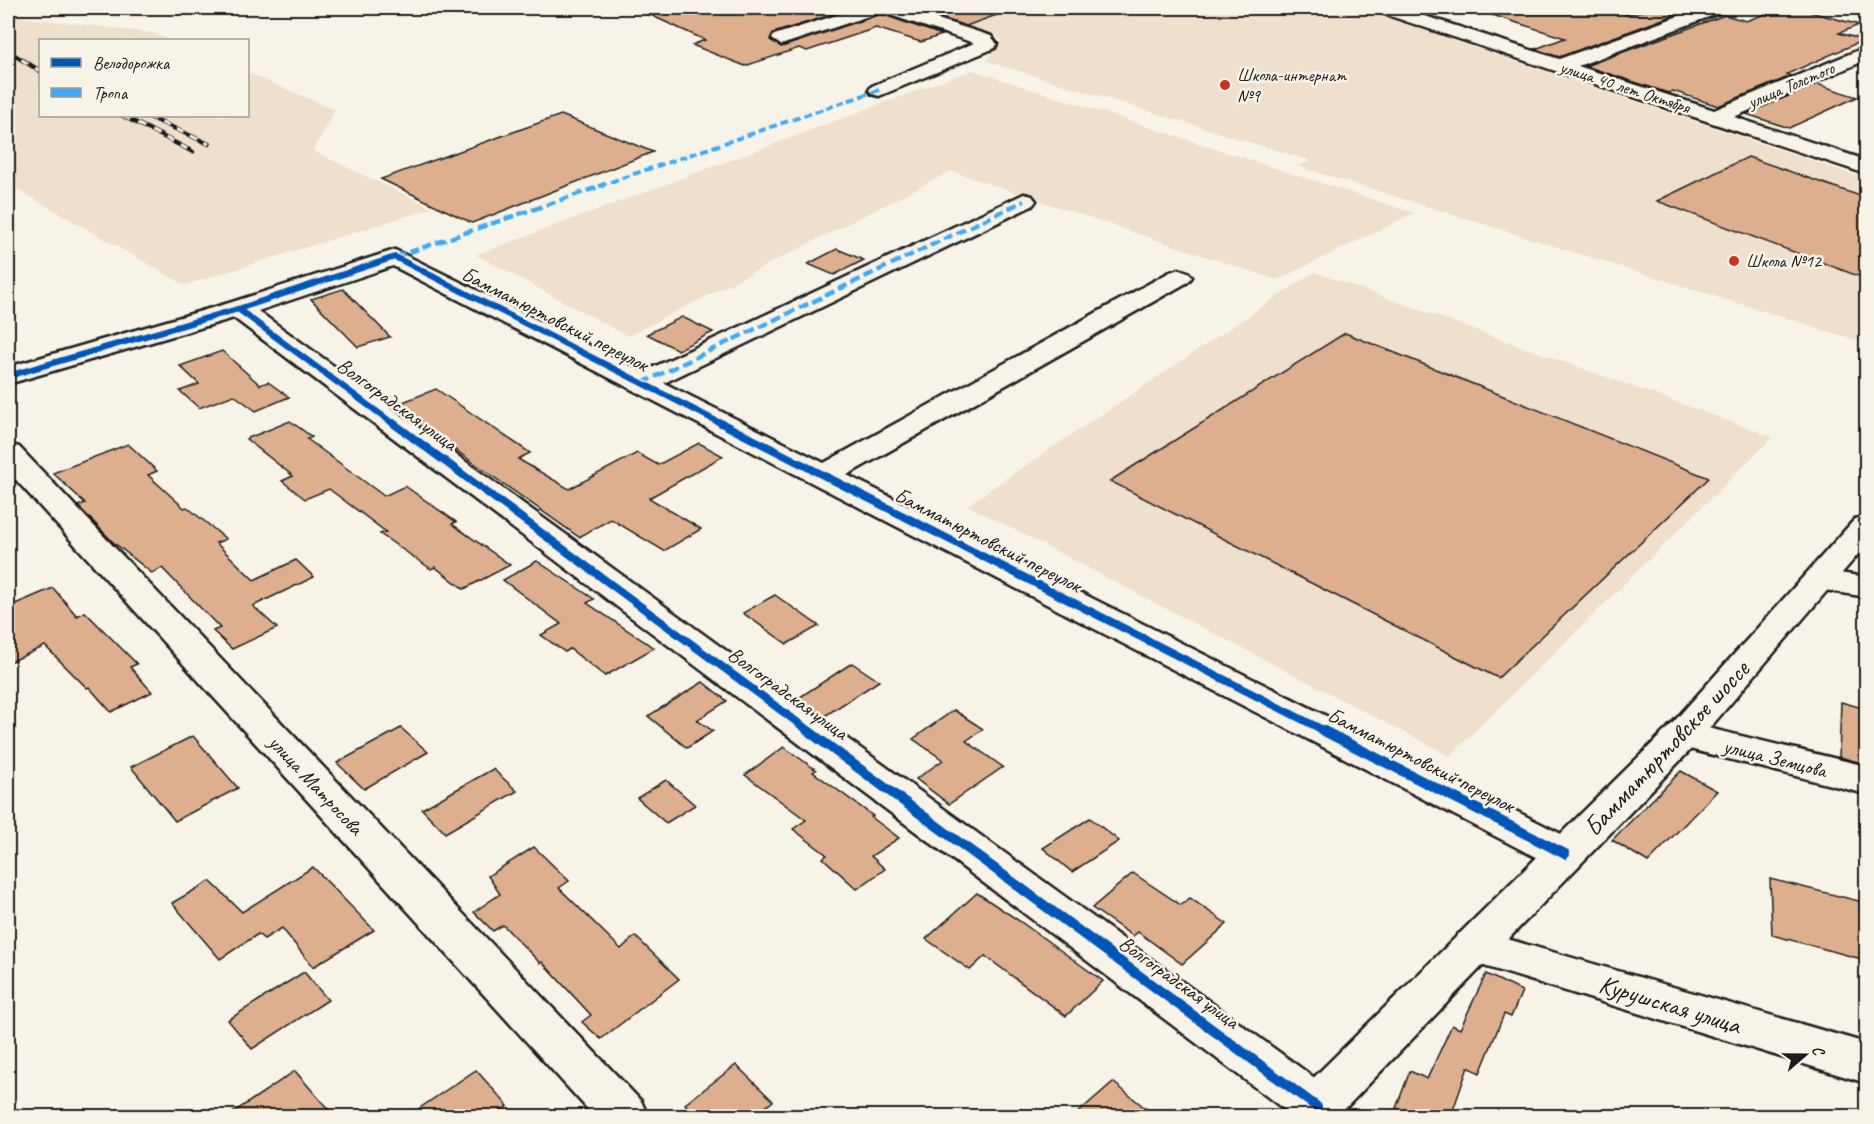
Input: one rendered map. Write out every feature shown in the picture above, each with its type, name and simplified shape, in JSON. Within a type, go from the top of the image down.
[{"type":"street","points":[[781,39],[876,8]]},
{"type":"street","points":[[879,90],[988,45],[984,40],[887,8]]},
{"type":"street","name":"улица 40 лет Октября","points":[[1384,8],[1866,167]]},
{"type":"street","points":[[1559,66],[1716,8]]},
{"type":"street","points":[[1421,20],[1449,10]]},
{"type":"street","name":"улица Толстого","points":[[1715,117],[1866,53]]},
{"type":"street","points":[[642,383],[1024,201]]},
{"type":"street","name":"Бамматюртовский переулок","points":[[238,309],[395,257],[1565,854]]},
{"type":"street","points":[[823,476],[1179,278]]},
{"type":"street","points":[[8,376],[238,309]]},
{"type":"street","name":"Волгоградская улица","points":[[238,309],[1312,1112]]},
{"type":"street","name":"улица Матросова","points":[[8,453],[624,1116]]},
{"type":"street","name":"Бамматюртовское шоссе","points":[[1312,1112],[1683,735],[1866,526]]},
{"type":"street","points":[[1819,580],[1866,587]]},
{"type":"street","name":"улица Земцова","points":[[1683,735],[1866,780]]},
{"type":"street","name":"Курушская улица","points":[[1473,946],[1866,1063]]},
{"type":"shaded area","points":[[905,8],[1357,8],[1866,179],[1866,343],[1297,166],[1311,161],[986,61],[1002,40]]},
{"type":"shaded area","points":[[11,16],[152,33],[167,39],[39,39],[39,117],[249,117],[249,73],[335,110],[313,151],[432,208],[185,285],[8,184],[8,18]]},
{"type":"shaded area","points":[[972,70],[1414,213],[1277,280],[951,171],[628,336],[476,255]]},
{"type":"shaded area","points":[[1314,272],[1773,437],[1450,756],[967,505]]},
{"type":"building","points":[[635,8],[853,8],[773,33],[770,40],[782,47],[881,14],[942,35],[921,42],[876,28],[807,51],[799,48],[745,66],[692,45],[705,40]]},
{"type":"building","points":[[909,8],[1008,8],[1008,11],[966,26]]},
{"type":"building","points":[[1487,8],[1624,8],[1625,15],[1655,8],[1677,14],[1559,57],[1535,49],[1565,38],[1486,13]]},
{"type":"building","points":[[1781,8],[1795,8],[1859,25],[1839,33],[1864,40],[1787,74],[1791,76],[1718,106],[1673,91],[1668,93],[1585,66],[1725,15],[1746,21]]},
{"type":"building","points":[[1817,84],[1857,97],[1789,128],[1746,114]]},
{"type":"building","points":[[561,115],[653,152],[472,223],[381,179]]},
{"type":"building","points":[[1748,157],[1866,198],[1866,279],[1657,201]]},
{"type":"building","points":[[837,249],[864,260],[834,275],[808,264]]},
{"type":"building","points":[[343,289],[390,337],[358,347],[311,299]]},
{"type":"building","points":[[682,317],[713,332],[678,350],[647,334]]},
{"type":"building","points":[[1345,333],[1709,478],[1498,678],[1110,481]]},
{"type":"building","points":[[222,351],[260,385],[268,382],[289,397],[256,411],[234,395],[199,408],[180,391],[199,384],[180,366]]},
{"type":"building","points":[[436,389],[530,453],[518,459],[569,489],[637,453],[658,465],[699,443],[723,456],[649,498],[701,529],[664,551],[611,519],[579,537],[393,406]]},
{"type":"building","points":[[290,421],[312,437],[307,439],[384,496],[405,486],[456,522],[452,524],[510,565],[464,589],[435,567],[431,569],[380,534],[386,532],[329,489],[305,499],[282,481],[293,476],[246,439]]},
{"type":"building","points":[[128,444],[157,471],[148,475],[184,508],[187,507],[226,539],[216,543],[254,580],[296,560],[314,577],[253,606],[277,628],[232,649],[213,631],[220,628],[162,568],[152,573],[113,542],[78,506],[85,503],[53,473]]},
{"type":"building","points":[[537,561],[594,599],[587,603],[654,648],[605,676],[570,649],[565,652],[541,635],[561,624],[503,580]]},
{"type":"building","points":[[53,588],[77,616],[85,612],[137,664],[130,667],[152,692],[111,712],[89,687],[87,688],[45,646],[8,663],[8,607]]},
{"type":"building","points":[[775,595],[819,626],[787,644],[743,613]]},
{"type":"building","points":[[852,663],[879,681],[823,717],[797,699]]},
{"type":"building","points":[[703,682],[727,701],[697,720],[713,731],[687,748],[648,716]]},
{"type":"building","points":[[1841,702],[1866,709],[1866,764],[1839,757]]},
{"type":"building","points":[[954,710],[983,729],[966,741],[1003,767],[949,804],[916,779],[943,760],[913,739]]},
{"type":"building","points":[[401,728],[428,752],[364,789],[337,763]]},
{"type":"building","points":[[193,736],[238,788],[175,821],[131,767]]},
{"type":"building","points":[[784,747],[816,770],[813,772],[899,838],[871,856],[885,869],[857,889],[823,858],[827,855],[793,829],[806,820],[745,775]]},
{"type":"building","points":[[493,769],[517,791],[445,833],[422,809]]},
{"type":"building","points":[[1681,771],[1717,791],[1648,862],[1612,840]]},
{"type":"building","points":[[666,780],[695,805],[666,823],[637,798]]},
{"type":"building","points":[[1090,818],[1119,841],[1072,872],[1043,848]]},
{"type":"building","points":[[534,847],[569,881],[559,888],[621,949],[635,936],[679,979],[601,1039],[582,1022],[591,1015],[542,962],[540,963],[503,925],[493,931],[474,912],[500,894],[488,876]]},
{"type":"building","points":[[313,867],[374,930],[313,967],[282,928],[264,939],[258,934],[220,959],[172,903],[210,881],[242,912]]},
{"type":"building","points":[[1133,873],[1181,905],[1190,898],[1227,924],[1182,964],[1138,932],[1133,936],[1092,908]]},
{"type":"building","points":[[1770,879],[1859,901],[1865,960],[1772,935]]},
{"type":"building","points":[[977,893],[1103,981],[1066,1016],[985,956],[970,970],[926,939]]},
{"type":"building","points":[[304,972],[328,1000],[252,1049],[228,1020]]},
{"type":"building","points":[[1486,974],[1522,991],[1511,1017],[1504,1014],[1480,1073],[1468,1067],[1451,1116],[1416,1116],[1396,1108],[1410,1071],[1427,1079],[1452,1025],[1460,1029]]},
{"type":"building","points":[[736,1065],[773,1101],[754,1116],[697,1116],[685,1104]]},
{"type":"building","points":[[476,1070],[508,1106],[493,1116],[408,1116]]},
{"type":"building","points":[[295,1071],[334,1116],[228,1116]]},
{"type":"building","points":[[1113,1082],[1155,1116],[1074,1116]]},
{"type":"railway","points":[[8,51],[39,70]]},
{"type":"railway","points":[[125,117],[193,152]]},
{"type":"railway","points":[[149,117],[209,144]]},
{"type":"marked path","points":[[395,257],[879,90]]},
{"type":"marked path","points":[[642,383],[1024,201]]},
{"type":"cycle path","points":[[8,376],[238,309],[395,257],[1565,854]]},
{"type":"cycle path","points":[[238,309],[1317,1107]]},
{"type":"place","name":"Школа-интернат №9","points":[[1225,85]]},
{"type":"place","name":"Школа №12","points":[[1734,261]]}]
